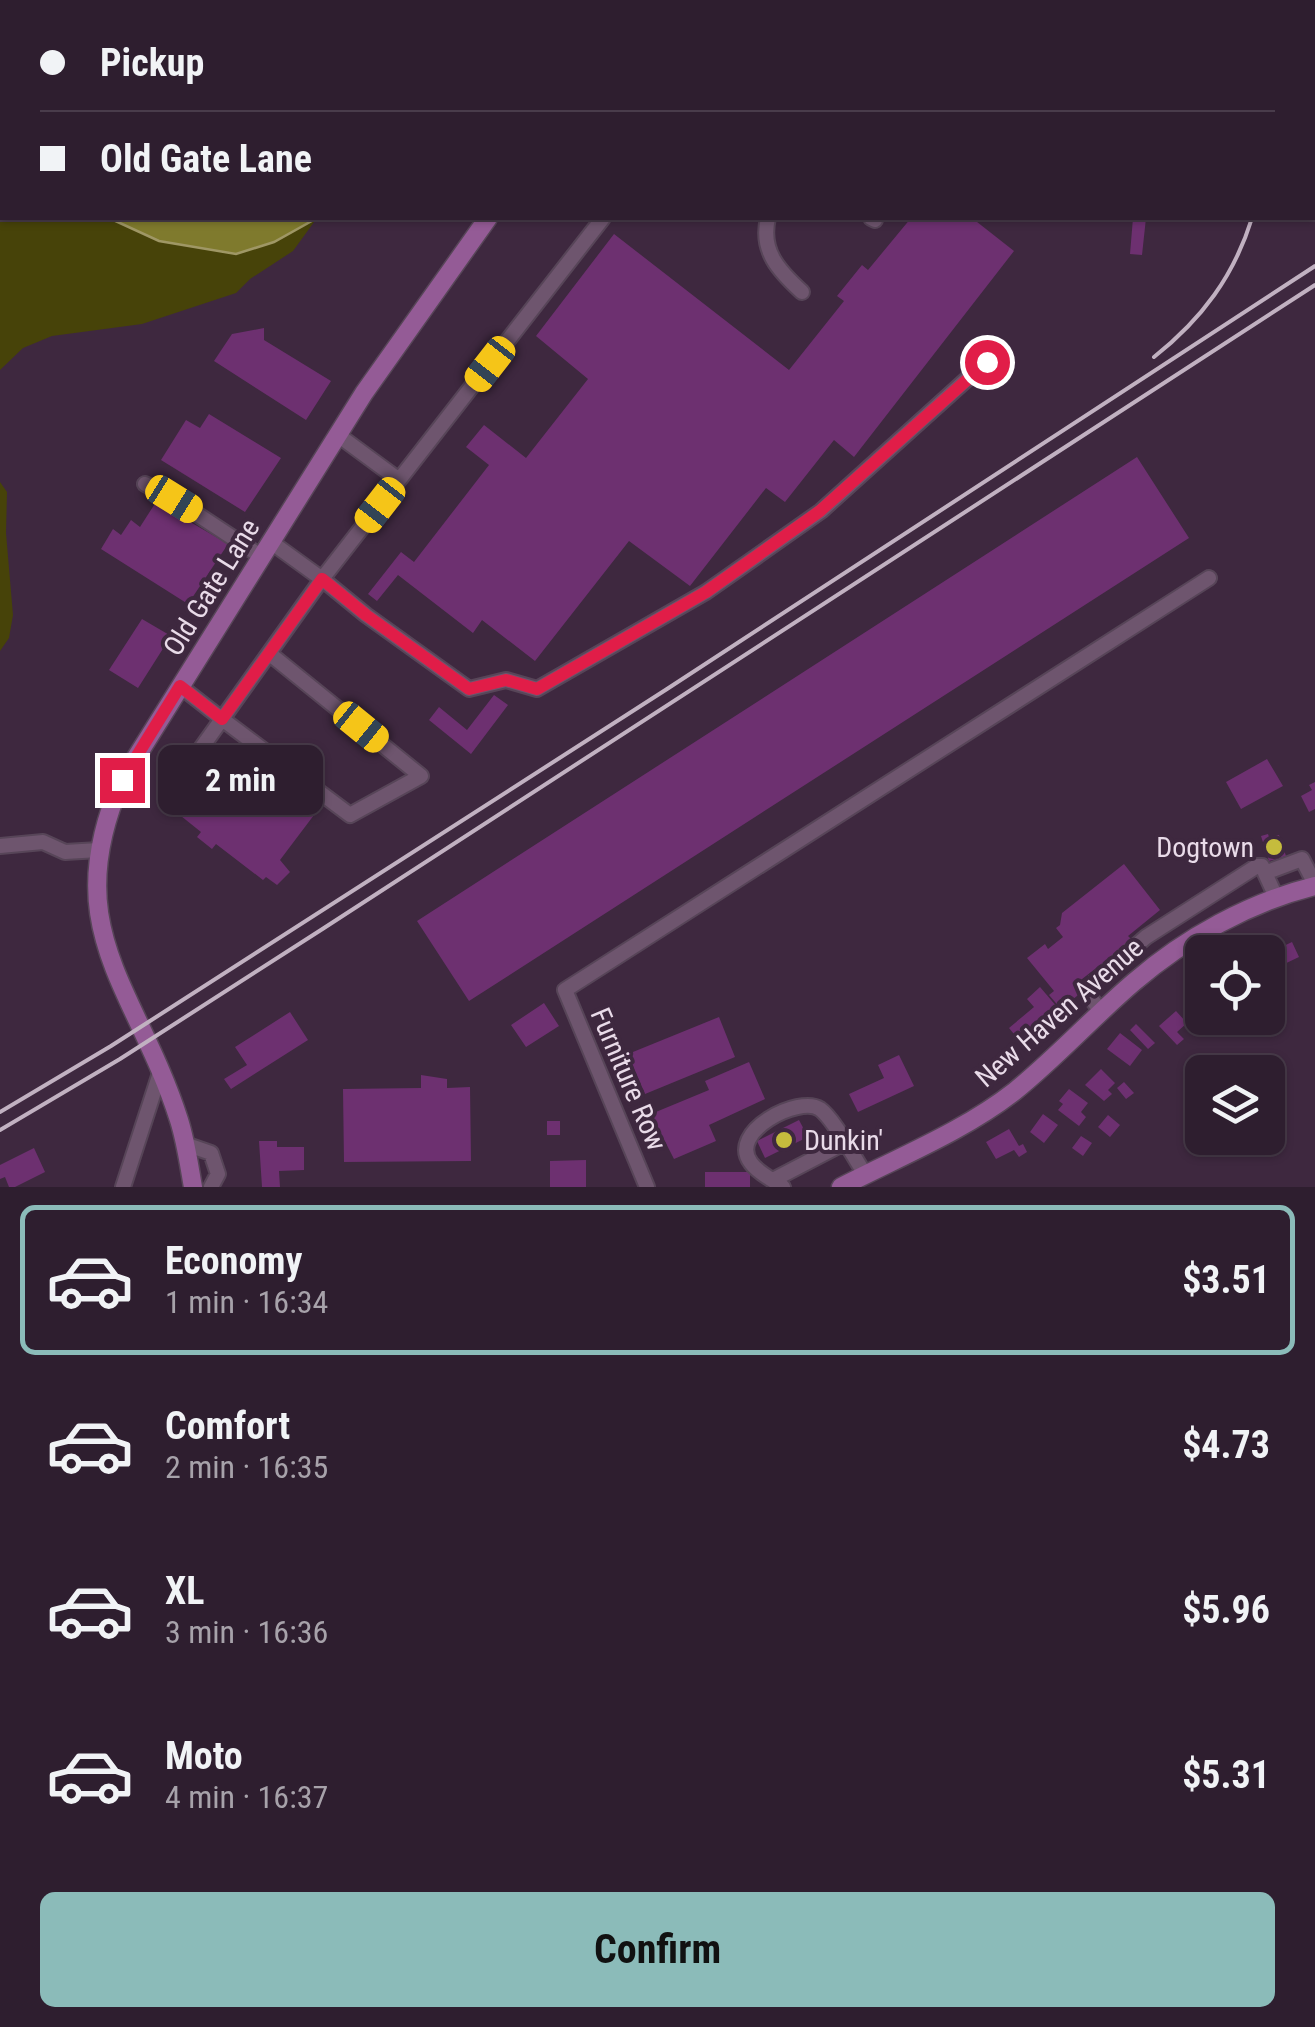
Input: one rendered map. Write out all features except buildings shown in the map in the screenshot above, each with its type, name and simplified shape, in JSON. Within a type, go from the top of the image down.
[{"type":"main road","name":"Old Gate Lane","points":[[193,1187],[185,1144],[160,1073],[107,953],[97,900],[99,850],[109,810],[122,780],[338,435],[487,220]]},
{"type":"main road","name":"New Haven Avenue","points":[[841,1187],[1011,1094],[1164,957],[1220,923],[1276,897],[1315,885]]},
{"type":"street","points":[[192,761],[322,579],[601,220]]},
{"type":"street","points":[[768,220],[767,244],[775,266],[802,292]]},
{"type":"street","points":[[145,484],[322,579],[469,689],[506,680],[537,689],[706,592],[820,511],[987,362]]},
{"type":"street","points":[[338,435],[400,480]]},
{"type":"street","name":"Furniture Row","points":[[647,1187],[565,990],[1209,578]]},
{"type":"street","points":[[180,686],[350,815],[421,776],[270,654]]},
{"type":"street","points":[[0,846],[43,842],[64,852],[99,850]]},
{"type":"street","points":[[1265,873],[1302,859],[1315,885]]},
{"type":"street","points":[[1101,1011],[1089,996],[1090,986],[1146,937],[1257,866],[1262,866],[1276,897]]},
{"type":"street","points":[[1146,937],[1164,957]]},
{"type":"street","points":[[123,1187],[160,1073]]},
{"type":"street","points":[[844,1143],[778,1184],[751,1164],[746,1152],[751,1132],[787,1110],[807,1105],[824,1112],[865,1174]]},
{"type":"street","points":[[185,1144],[211,1153],[218,1174],[212,1187]]},
{"type":"shaded area","points":[[0,220],[113,220],[159,241],[274,242],[316,220],[293,251],[236,293],[142,324],[52,336],[23,348],[0,370]]},
{"type":"shaded area","points":[[113,220],[313,220],[274,242],[236,254],[159,241]]},
{"type":"shaded area","points":[[0,482],[7,492],[13,615],[9,638],[0,651]]},
{"type":"railway","points":[[1154,357],[1214,295],[1236,259],[1251,220]]},
{"type":"railway","points":[[0,1112],[111,1046],[667,689],[1315,266]]},
{"type":"railway","points":[[0,1130],[120,1059],[324,928],[1315,285]]},
{"type":"place","name":"Dogtown","points":[[1274,847]]},
{"type":"place","name":"Dunkin'","points":[[784,1140]]},
{"type":"route","points":[[122,780],[180,686],[222,719],[322,579],[469,689],[506,680],[537,689],[706,592],[820,511],[987,362]]}]
